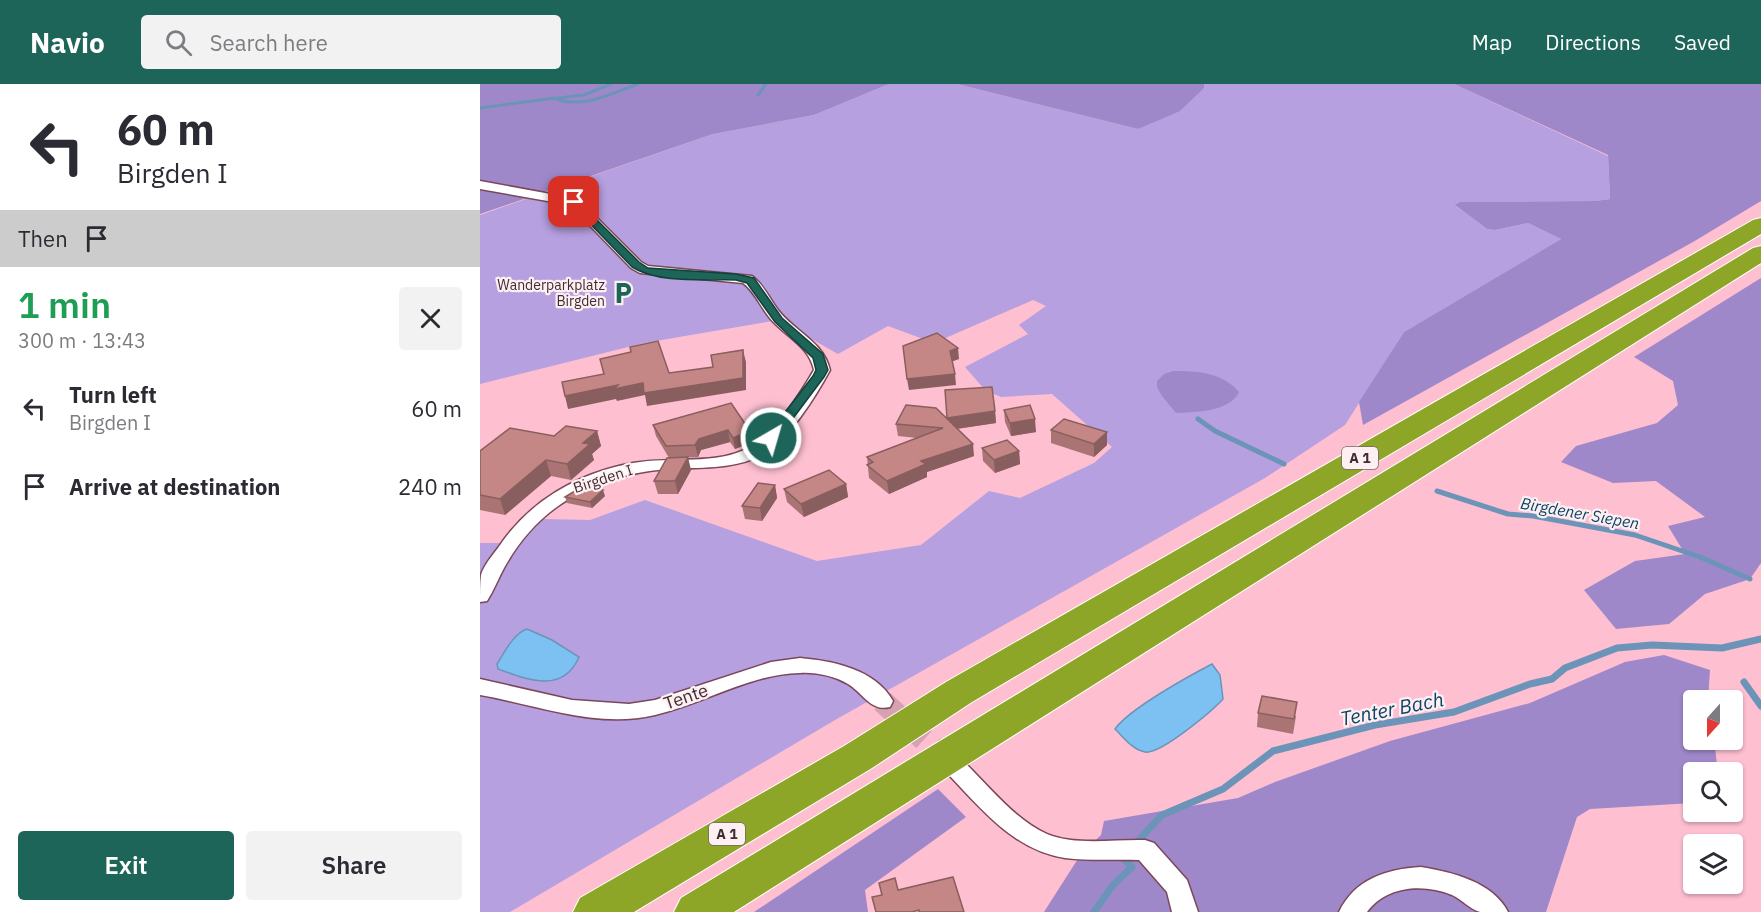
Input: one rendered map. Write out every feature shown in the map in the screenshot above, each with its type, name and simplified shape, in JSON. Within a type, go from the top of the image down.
[{"type":"highway","name":"A 1","points":[[596,912],[858,757],[959,692],[1761,225]]},
{"type":"highway","name":"A 1","points":[[697,912],[1761,253]]},
{"type":"street","name":"Birgden I","points":[[480,185],[574,202],[636,265],[645,270],[747,279],[755,285],[778,320],[818,357],[822,370],[771,438],[759,450],[723,461],[630,468],[561,494],[544,507],[507,546],[496,561],[480,596]]},
{"type":"street","name":"Tente","points":[[480,687],[578,709],[630,712],[671,704],[760,671],[808,667],[833,670],[854,678],[882,701]]},
{"type":"street","points":[[955,767],[1027,835],[1052,845],[1145,849],[1178,887],[1185,912]]},
{"type":"street","points":[[1352,912],[1363,895],[1373,887],[1383,881],[1400,878],[1434,880],[1453,886],[1472,893],[1488,903],[1495,912]]},
{"type":"shaded area","points":[[480,84],[889,84],[814,115],[713,134],[480,214]]},
{"type":"shaded area","points":[[889,84],[957,84],[1138,129],[1204,88],[1204,84],[1454,84],[1608,156],[1610,199],[1460,202],[1456,206],[1487,229],[1495,230],[1528,223],[1561,239],[1404,332],[1345,425],[1265,478],[835,720],[510,912],[480,912],[480,543],[519,543],[543,519],[590,520],[645,500],[817,561],[921,545],[989,491],[1020,498],[1094,463],[1112,447],[1052,394],[1001,397],[985,390],[965,367],[1028,334],[1019,325],[1046,306],[1033,300],[934,343],[888,326],[838,354],[778,320],[644,343],[480,384],[480,215],[713,134],[814,115]]},
{"type":"shaded area","points":[[957,84],[1204,84],[1204,88],[1180,111],[1138,129]]},
{"type":"shaded area","points":[[1454,84],[1761,84],[1761,201],[1693,242],[1363,425],[1359,402],[1404,332],[1561,239],[1528,223],[1495,230],[1487,229],[1455,205],[1460,202],[1610,199],[1608,155]]},
{"type":"shaded area","points":[[1761,278],[1761,563],[1750,579],[1705,594],[1669,624],[1616,629],[1584,590],[1635,561],[1685,554],[1668,526],[1705,517],[1656,481],[1613,483],[1561,462],[1576,446],[1657,423],[1678,405],[1673,381],[1634,357]]},
{"type":"shaded area","points":[[1173,371],[1209,374],[1225,380],[1239,392],[1228,404],[1211,410],[1176,413],[1157,387],[1157,381],[1164,374]]},
{"type":"shaded area","points":[[1664,655],[1710,670],[1709,690],[1683,690],[1683,750],[1715,750],[1717,762],[1683,762],[1683,804],[1590,809],[1577,817],[1546,912],[1044,912],[1081,854],[1101,835],[1104,821],[1238,798],[1275,782],[1390,741],[1530,703],[1625,662]]},
{"type":"shaded area","points":[[938,789],[966,817],[865,890],[868,912],[754,912]]},
{"type":"water","points":[[527,629],[552,640],[579,657],[572,669],[564,676],[544,681],[521,677],[498,669],[497,664],[510,644],[522,631]]},
{"type":"water","points":[[1212,664],[1220,675],[1223,699],[1173,740],[1162,747],[1145,752],[1125,740],[1115,729],[1146,703]]},
{"type":"building","points":[[937,333],[958,348],[950,351],[955,374],[907,379],[903,346]]},
{"type":"building","points":[[658,341],[669,373],[713,367],[711,355],[743,350],[743,378],[644,393],[643,383],[614,389],[618,385],[565,396],[562,382],[604,374],[600,359],[631,352],[630,347]]},
{"type":"building","points":[[992,387],[995,411],[947,418],[945,390]]},
{"type":"building","points":[[731,403],[750,431],[733,438],[728,430],[699,439],[695,445],[666,446],[653,425]]},
{"type":"building","points":[[906,405],[936,408],[973,444],[921,461],[926,464],[887,481],[867,465],[873,462],[867,457],[943,428],[896,424]]},
{"type":"building","points":[[1030,405],[1035,419],[1010,423],[1004,410]]},
{"type":"building","points":[[1064,419],[1107,432],[1094,444],[1051,430]]},
{"type":"building","points":[[566,426],[597,431],[583,443],[590,444],[567,464],[546,460],[500,499],[480,495],[480,451],[510,428],[554,436]]},
{"type":"building","points":[[1007,440],[1019,451],[994,460],[982,448]]},
{"type":"building","points":[[688,457],[675,481],[654,481],[667,458]]},
{"type":"building","points":[[829,470],[846,484],[801,504],[784,489]]},
{"type":"building","points":[[758,483],[775,485],[760,508],[742,506]]},
{"type":"building","points":[[583,486],[603,490],[590,502],[565,497]]},
{"type":"building","points":[[1262,696],[1297,702],[1294,719],[1258,713]]},
{"type":"building","points":[[953,877],[964,912],[919,912],[919,910],[876,912],[872,897],[882,895],[879,883],[895,878],[898,890]]},
{"type":"waterway","points":[[558,98],[584,95],[611,84]]},
{"type":"waterway","points":[[480,108],[554,98],[575,102],[586,101],[638,84]]},
{"type":"waterway","points":[[758,95],[766,84]]},
{"type":"waterway","name":"Birgdener Siepen","points":[[1198,419],[1215,431],[1284,464]]},
{"type":"waterway","name":"Birgdener Siepen","points":[[1437,491],[1508,514],[1533,516],[1635,535],[1700,557],[1750,579]]},
{"type":"waterway","name":"Tenter Bach","points":[[1135,844],[1162,815],[1223,789],[1273,751],[1375,725],[1454,712],[1530,684],[1552,679],[1565,668],[1617,648],[1652,645],[1722,648],[1761,639]]},
{"type":"waterway","points":[[1744,682],[1761,706]]},
{"type":"waterway","name":"Tenter Bach","points":[[1094,912],[1113,885],[1132,867],[1123,858],[1125,856]]},
{"type":"tunnel","points":[[882,701],[949,762]]},
{"type":"place","name":"Wanderparkplatz Birgden","points":[[623,293]]},
{"type":"route","points":[[574,202],[636,265],[645,270],[668,274],[736,277],[751,281],[778,320],[813,350],[822,363],[822,370],[771,438]]}]
